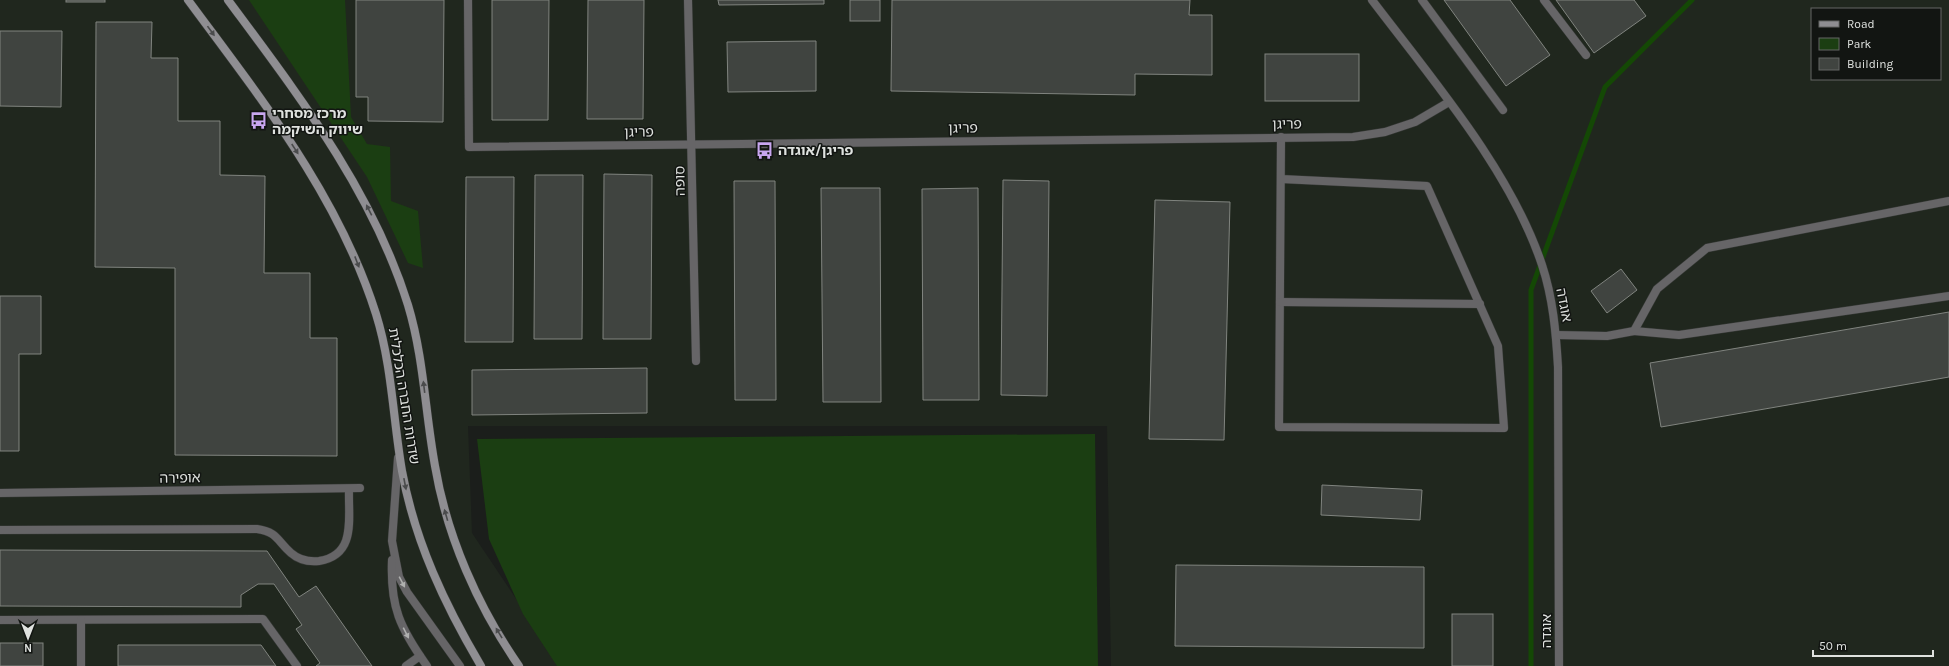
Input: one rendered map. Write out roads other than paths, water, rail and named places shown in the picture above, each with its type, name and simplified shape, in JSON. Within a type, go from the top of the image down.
[{"type":"main road","name":"שדרות החברה הכלכלית","points":[[188,0],[273,116],[296,150],[317,183],[352,247],[376,315],[385,348],[402,470],[415,527],[449,610],[481,666]]},
{"type":"main road","name":"שדרות החברה הכלכלית","points":[[228,0],[300,97],[327,138],[345,166],[381,234],[408,305],[417,342],[434,464],[446,517],[478,596],[519,666]]},
{"type":"street","name":"פריגן","points":[[468,0],[469,147],[1353,137],[1385,132],[1415,122],[1449,102]]},
{"type":"street","name":"סופה","points":[[688,0],[696,361]]},
{"type":"street","name":"אוגדה","points":[[1372,0],[1449,102],[1493,166],[1521,214],[1543,266],[1554,320],[1558,367],[1559,666]]},
{"type":"street","points":[[1422,0],[1503,110]]},
{"type":"street","points":[[1544,0],[1586,55]]},
{"type":"street","points":[[1281,137],[1279,427],[1504,428],[1498,346],[1426,186],[1281,179]]},
{"type":"street","points":[[1634,331],[1656,289],[1707,248],[1949,201]]},
{"type":"street","points":[[1556,335],[1607,336],[1634,331],[1679,335],[1949,296]]},
{"type":"street","points":[[1280,302],[1480,304]]},
{"type":"street","points":[[399,447],[392,541],[391,589],[394,604],[401,623],[427,666]]},
{"type":"street","name":"אופירה","points":[[0,494],[360,488]]},
{"type":"street","points":[[0,530],[257,529],[269,531],[277,536],[291,553],[303,560],[313,562],[330,559],[338,555],[344,548],[348,538],[349,489]]},
{"type":"street","points":[[392,541],[399,577],[407,592],[460,666]]},
{"type":"street","points":[[0,620],[263,619],[297,666]]},
{"type":"street","points":[[81,620],[81,666]]},
{"type":"street","points":[[406,666],[420,656]]},
{"type":"waterway","points":[[1531,666],[1531,290],[1605,87],[1692,0]]},
{"type":"place","name":"מרכז מסחרי שיווק השיקמה","points":[[259,121]]},
{"type":"place","name":"פריגן/אוגדה","points":[[765,150]]}]
